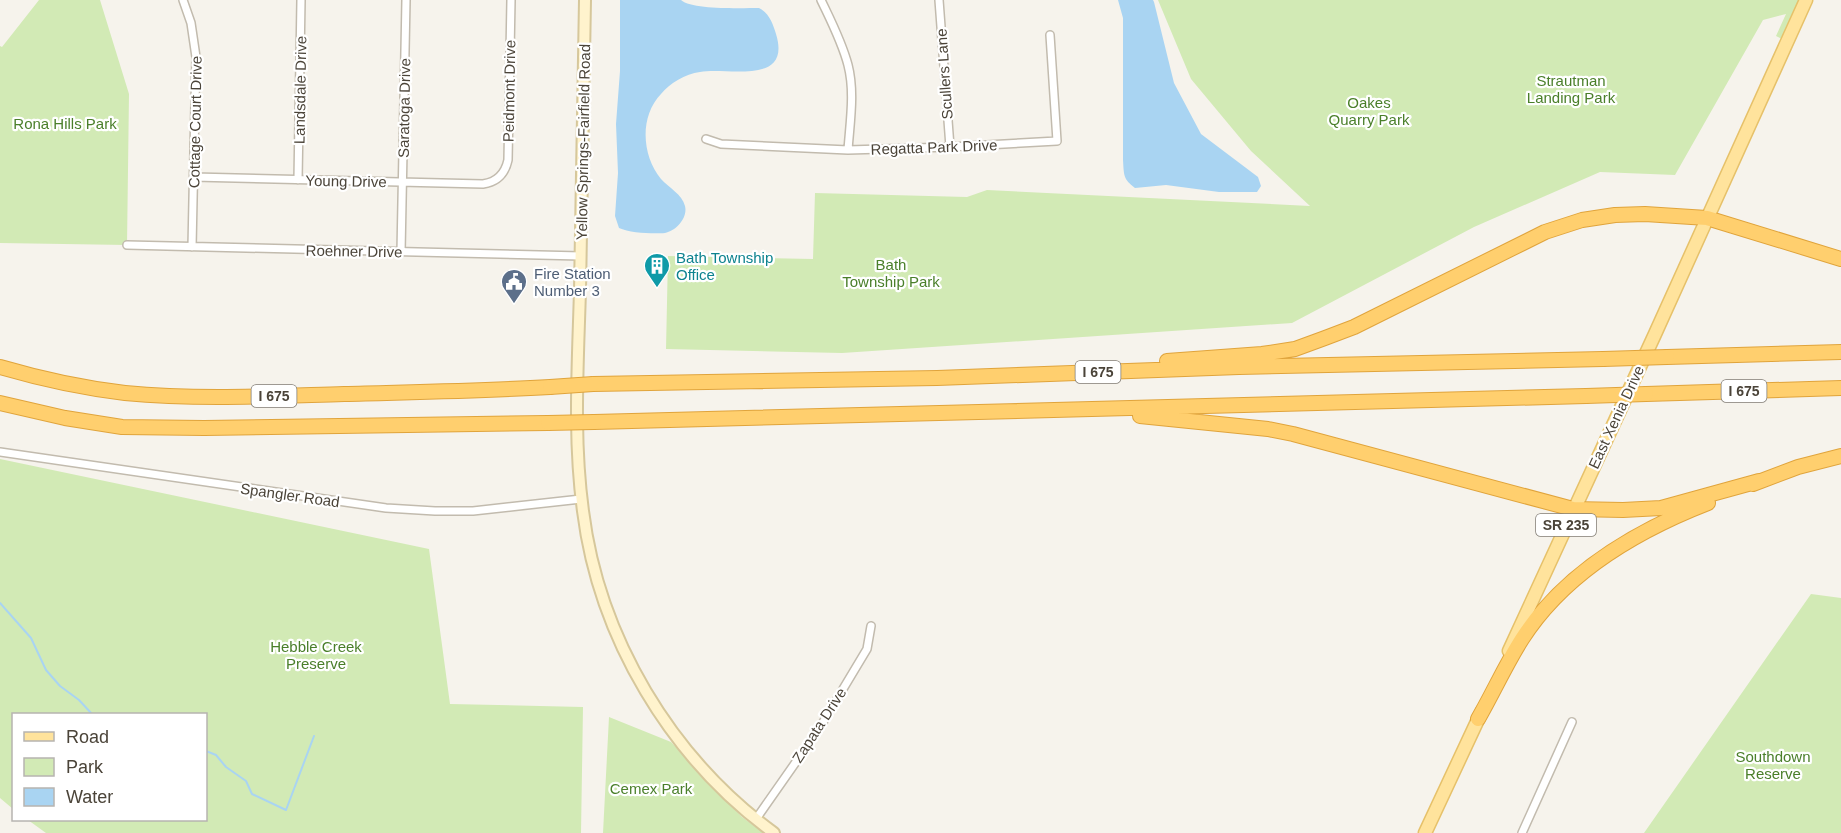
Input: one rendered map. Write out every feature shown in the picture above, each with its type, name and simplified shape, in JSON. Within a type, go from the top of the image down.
[{"type":"highway","points":[[937,378],[1262,354],[1295,349],[1354,327],[1524,242],[1563,225],[1615,215],[1645,214],[1707,218],[1841,259]]},
{"type":"highway","name":"I 675","points":[[0,367],[83,387],[123,392],[177,396],[312,395],[469,391],[593,384],[937,378],[1239,367],[1841,352]]},
{"type":"highway","name":"I 675","points":[[0,403],[64,418],[122,427],[204,428],[548,423],[1045,411],[1841,388]]},
{"type":"highway","points":[[1045,411],[1130,415],[1268,429],[1573,509],[1661,508],[1759,481]]},
{"type":"highway","points":[[1478,719],[1522,639],[1550,605],[1585,571],[1619,546],[1645,531],[1759,481],[1798,467],[1841,456]]},
{"type":"main road","name":"Yellow Springs-Fairfield Road","points":[[585,0],[577,425],[581,499],[587,538],[597,579],[617,636],[639,680],[666,723],[720,787],[774,833]]},
{"type":"main road","name":"East Xenia Drive","points":[[1425,833],[1634,381],[1806,0]]},
{"type":"street","name":"Cottage Court Drive","points":[[183,0],[191,23],[196,49],[192,247]]},
{"type":"street","name":"Landsdale Drive","points":[[298,180],[301,0]]},
{"type":"street","name":"Saratoga Drive","points":[[401,252],[406,0]]},
{"type":"street","name":"Peidmont Drive","points":[[498,179],[505,171],[508,160],[511,0]]},
{"type":"street","points":[[821,0],[849,67],[852,92],[848,150]]},
{"type":"street","name":"Scullers Lane","points":[[939,0],[950,147]]},
{"type":"street","name":"Regatta Park Drive","points":[[706,139],[721,144],[848,150],[1057,141],[1050,34]]},
{"type":"street","name":"Young Drive","points":[[194,177],[483,184],[498,179]]},
{"type":"street","name":"Roehner Drive","points":[[128,245],[580,256]]},
{"type":"street","name":"Spangler Road","points":[[0,452],[386,508],[473,511],[581,499]]},
{"type":"street","name":"Zapata Drive","points":[[756,819],[819,729],[867,649],[871,626]]},
{"type":"street","points":[[1522,833],[1572,722]]},
{"type":"green space","name":"Rona Hills Park","points":[[39,0],[100,0],[129,94],[127,245],[0,243],[0,46],[2,47]]},
{"type":"green space","points":[[1158,0],[1807,0],[1788,42],[1776,36],[1786,14],[1763,20],[1675,175],[1600,172],[1474,227],[1292,323],[842,353],[666,349],[668,256],[813,259],[815,193],[967,197],[987,190],[1310,206],[1251,151],[1191,79]]},
{"type":"green space","name":"Hebble Creek Preserve","points":[[0,459],[429,549],[450,704],[583,707],[581,833],[46,833],[29,821],[207,821],[207,713],[12,713],[12,808],[0,798]]},
{"type":"green space","name":"Southdown Reserve","points":[[1811,594],[1841,598],[1841,833],[1644,833]]},
{"type":"green space","name":"Cemex Park","points":[[609,717],[671,742],[742,817],[764,833],[603,833]]},
{"type":"water","points":[[620,0],[681,0],[706,7],[759,8],[768,16],[776,34],[778,50],[775,61],[766,68],[754,71],[700,72],[689,75],[669,86],[654,103],[646,125],[650,159],[661,179],[675,191],[685,206],[685,215],[680,223],[673,230],[665,233],[624,230],[619,228],[615,216],[618,173],[616,124],[620,71]]},
{"type":"water","points":[[1118,0],[1153,0],[1174,83],[1201,134],[1258,177],[1261,186],[1257,192],[1219,192],[1166,185],[1135,188],[1128,182],[1124,173],[1123,160],[1123,18]]},
{"type":"waterway","points":[[0,603],[31,638],[46,670],[60,686],[79,700],[91,713]]},
{"type":"waterway","points":[[207,751],[216,755],[226,767],[246,781],[252,794],[286,810],[314,736]]},
{"type":"place","name":"Bath Township Office","points":[[657,289]]},
{"type":"place","name":"Fire Station Number 3","points":[[514,305]]},
{"type":"park label","name":"Strautman Landing Park","points":[[1571,88]]},
{"type":"park label","name":"Oakes Quarry Park","points":[[1369,110]]},
{"type":"park label","name":"Bath Township Park","points":[[891,272]]}]
